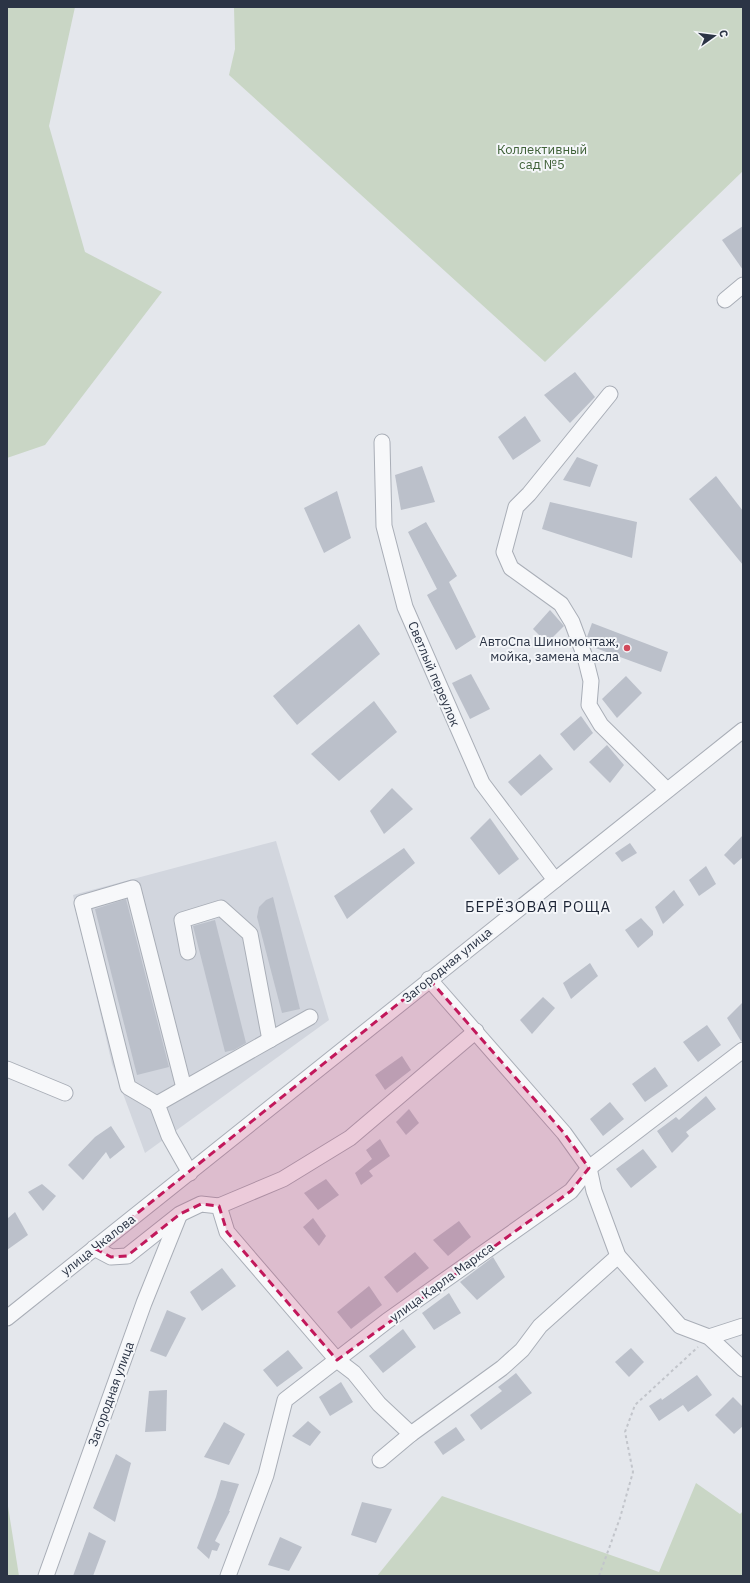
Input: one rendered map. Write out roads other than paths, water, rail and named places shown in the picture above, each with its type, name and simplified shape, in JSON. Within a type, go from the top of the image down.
[{"type":"street","points":[[725,300],[743,285]]},
{"type":"street","points":[[610,394],[529,494],[516,507],[504,552],[510,568],[560,604],[572,622],[585,657],[591,682],[589,706],[601,725],[667,790]]},
{"type":"street","name":"Светлый переулок","points":[[382,442],[384,526],[405,607],[482,784],[555,880]]},
{"type":"street","name":"Загородная улица","points":[[190,1173],[429,980],[743,730]]},
{"type":"street","points":[[184,1088],[133,888],[82,904],[128,1087],[157,1104],[169,1136],[190,1173]]},
{"type":"street","points":[[188,952],[182,920],[220,908],[250,934],[270,1040]]},
{"type":"street","points":[[429,980],[476,1031],[564,1133],[589,1168],[594,1191],[618,1256],[680,1326],[709,1337],[743,1369]]},
{"type":"street","points":[[157,1104],[310,1017]]},
{"type":"street","points":[[94,1248],[111,1257],[127,1256],[180,1214],[201,1204],[219,1206],[283,1179],[350,1138],[476,1031]]},
{"type":"street","name":"улица Карла Маркса","points":[[228,1576],[266,1475],[285,1400],[387,1321],[571,1190],[589,1168],[743,1050]]},
{"type":"street","points":[[7,1069],[66,1093]]},
{"type":"street","name":"улица Чкалова","points":[[7,1318],[190,1173]]},
{"type":"street","points":[[219,1206],[227,1232],[337,1360],[354,1373],[379,1404],[411,1434]]},
{"type":"street","name":"Загородная улица","points":[[46,1576],[144,1303],[180,1214]]},
{"type":"street","points":[[380,1460],[411,1434],[502,1368],[522,1350],[540,1326],[618,1256]]},
{"type":"street","points":[[709,1337],[743,1326]]},
{"type":"place","name":"АвтоСпа Шиномонтаж, мойка, замена масла","points":[[627,648]]},
{"type":"district","name":"БЕРЁЗОВАЯ РОЩА","points":[[538,906]]},
{"type":"park label","name":"Коллективный сад №5","points":[[542,156]]}]
